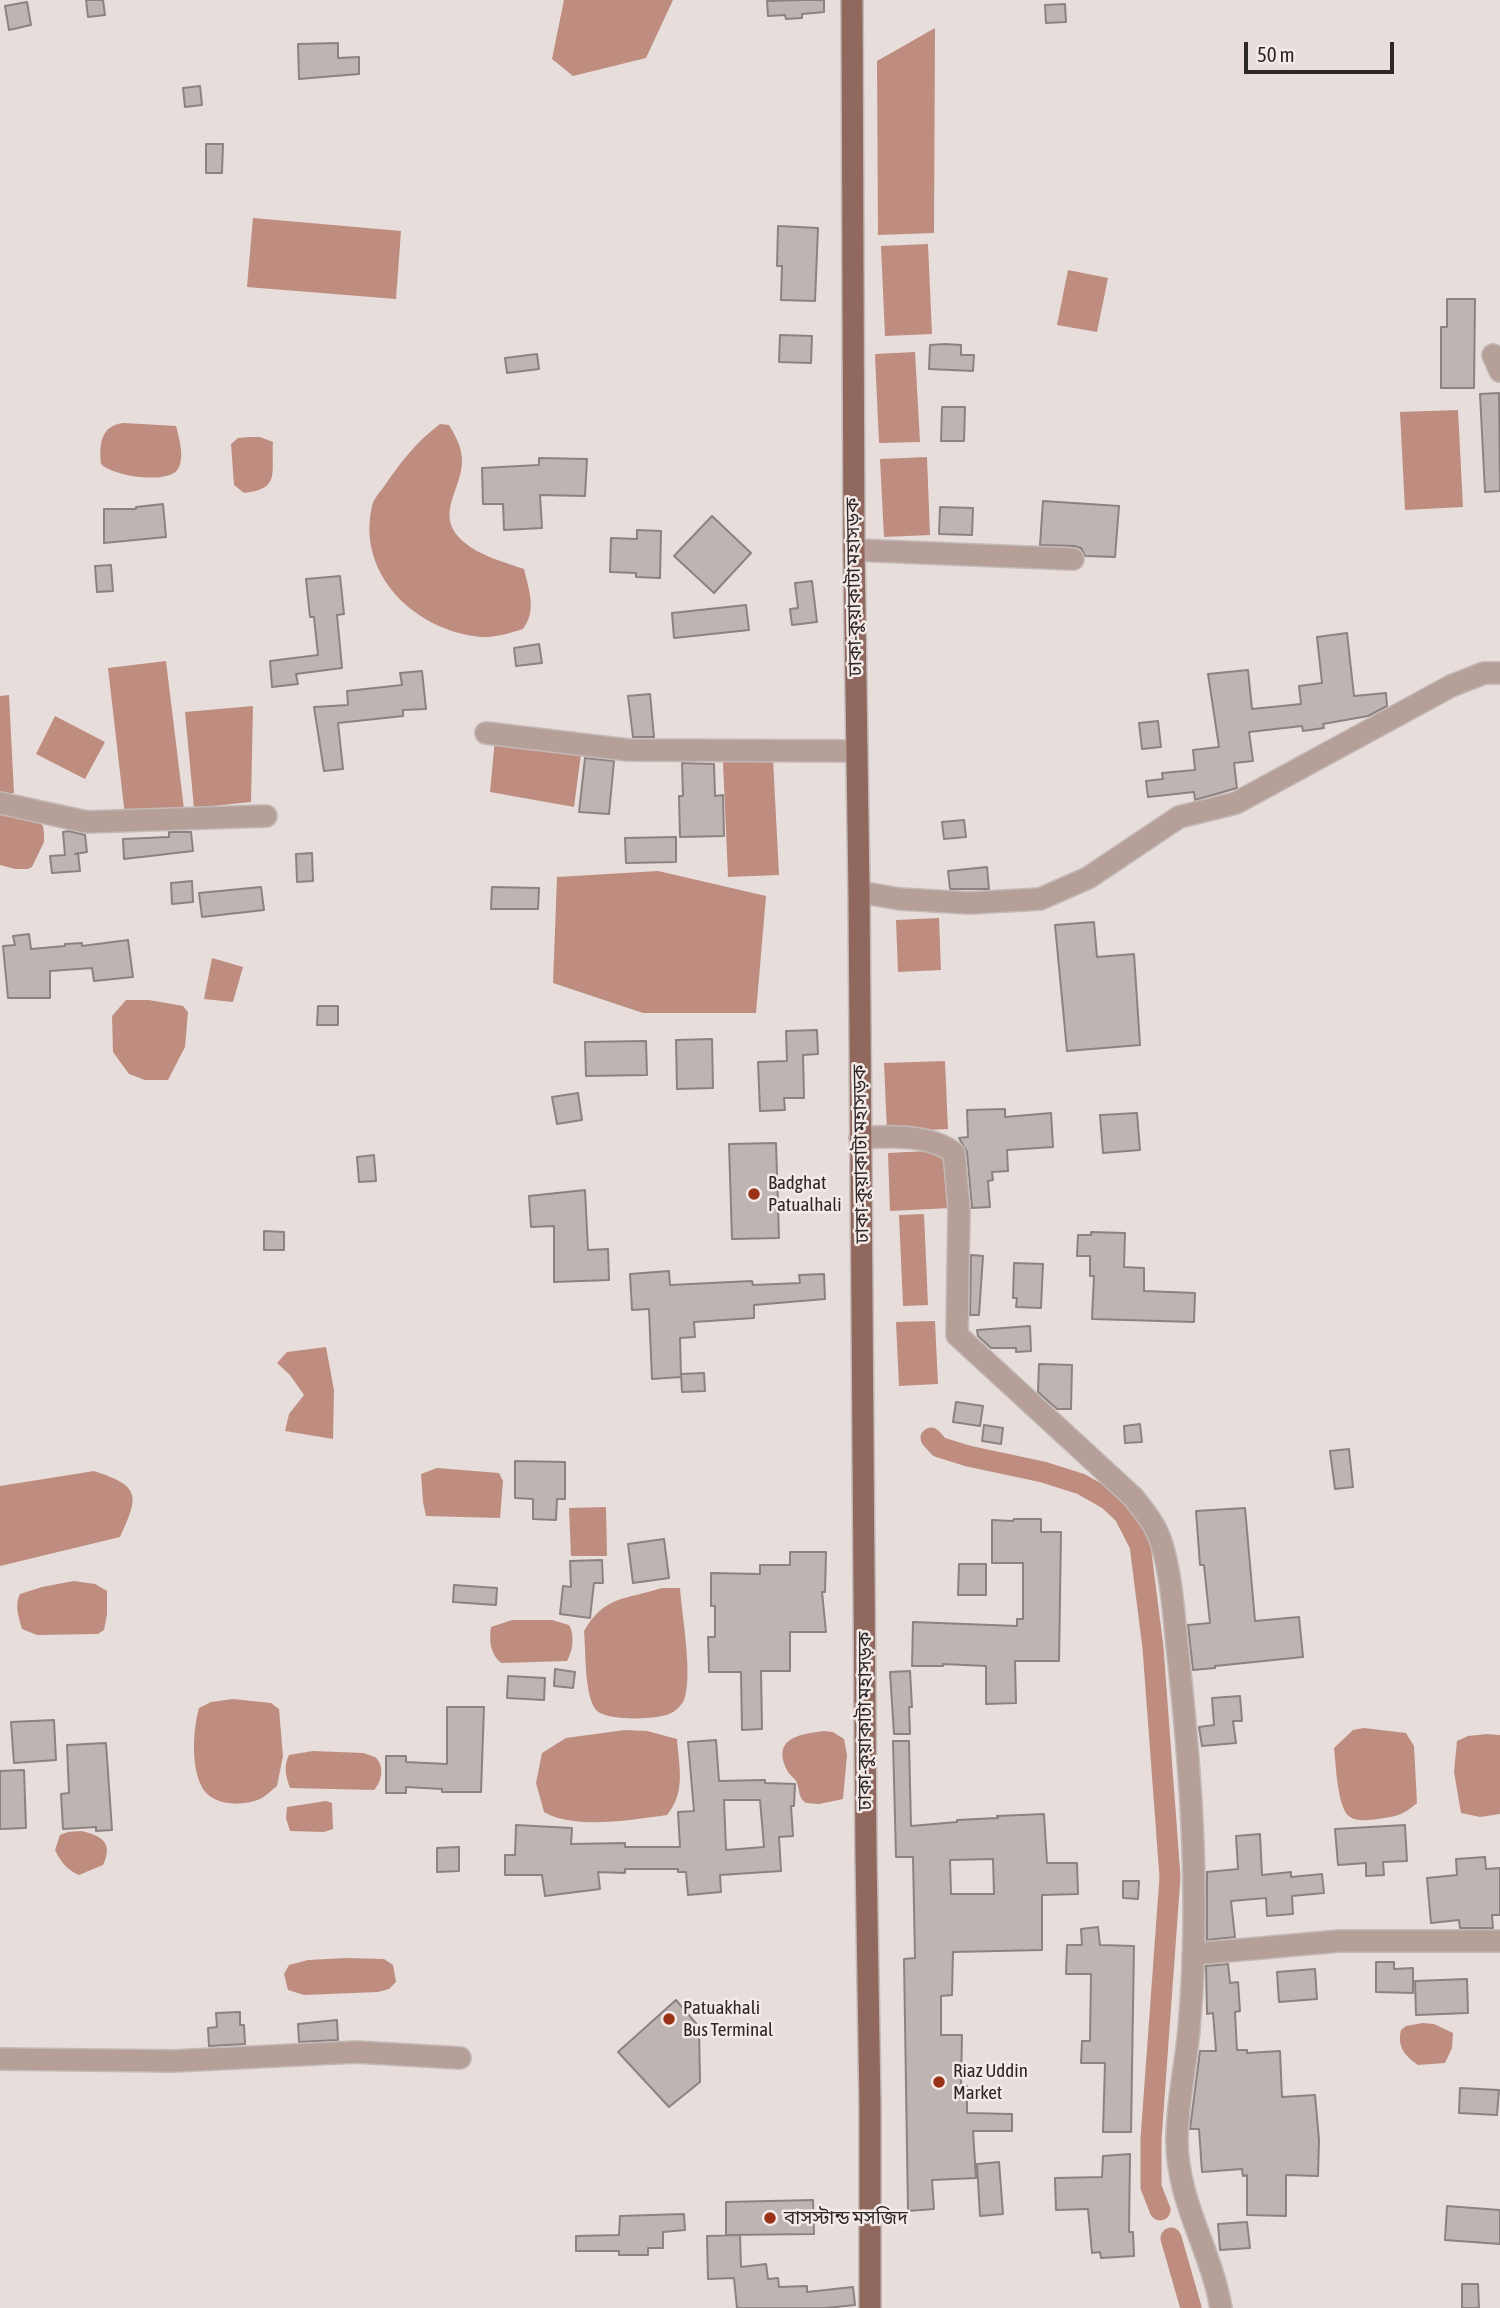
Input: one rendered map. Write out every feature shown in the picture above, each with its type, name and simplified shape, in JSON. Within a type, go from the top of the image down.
[{"type":"main road","name":"ঢাকা-কুয়াকাটা মহাসড়ক","points":[[852,0],[854,550],[870,2308]]},
{"type":"street","points":[[854,550],[1073,559]]},
{"type":"street","points":[[859,892],[900,899],[970,904],[1040,899],[1088,878],[1179,817],[1236,803],[1451,686],[1484,673],[1500,673]]},
{"type":"street","points":[[485,733],[628,750],[856,751]]},
{"type":"street","points":[[0,803],[87,822],[266,816]]},
{"type":"street","points":[[860,1138],[899,1136],[941,1146],[954,1153],[959,1208],[957,1335],[1133,1497],[1161,1540],[1168,1576],[1187,1737],[1196,1886],[1189,2028],[1177,2138],[1179,2179],[1191,2220],[1219,2292],[1221,2308]]},
{"type":"street","points":[[1193,1954],[1340,1941],[1500,1941]]},
{"type":"street","points":[[0,2059],[174,2061],[356,2052],[460,2058]]},
{"type":"shaded area","points":[[564,0],[673,0],[646,58],[573,76],[552,59]]},
{"type":"shaded area","points":[[935,28],[934,233],[878,235],[877,61]]},
{"type":"shaded area","points":[[253,218],[401,231],[396,299],[247,287]]},
{"type":"shaded area","points":[[928,244],[932,334],[885,336],[881,246]]},
{"type":"shaded area","points":[[1068,270],[1108,278],[1097,332],[1057,325]]},
{"type":"shaded area","points":[[915,352],[920,442],[879,443],[875,354]]},
{"type":"shaded area","points":[[1458,410],[1463,507],[1405,510],[1400,412]]},
{"type":"shaded area","points":[[124,423],[176,426],[181,453],[178,469],[172,474],[152,478],[116,472],[101,464],[103,437],[110,427]]},
{"type":"shaded area","points":[[440,424],[449,425],[462,456],[461,472],[450,513],[455,532],[477,551],[524,569],[531,608],[523,629],[481,637],[434,624],[396,595],[382,576],[373,555],[369,531],[374,501],[409,453]]},
{"type":"shaded area","points":[[260,437],[273,442],[272,478],[264,488],[244,493],[234,485],[231,444],[238,438]]},
{"type":"shaded area","points":[[927,457],[930,535],[884,537],[880,459]]},
{"type":"shaded area","points":[[166,661],[184,809],[125,816],[108,668]]},
{"type":"shaded area","points":[[9,695],[14,793],[0,794],[0,696]]},
{"type":"shaded area","points":[[253,706],[251,802],[194,808],[185,712]]},
{"type":"shaded area","points":[[55,716],[105,742],[85,779],[36,754]]},
{"type":"shaded area","points":[[495,739],[581,754],[574,807],[490,792]]},
{"type":"shaded area","points":[[773,759],[779,875],[728,877],[723,762]]},
{"type":"shaded area","points":[[0,806],[33,816],[43,826],[44,842],[32,867],[28,869],[0,865]]},
{"type":"shaded area","points":[[658,871],[766,896],[756,1013],[643,1013],[553,983],[557,877]]},
{"type":"shaded area","points":[[939,918],[941,970],[898,972],[896,920]]},
{"type":"shaded area","points":[[212,958],[243,967],[233,1002],[204,999]]},
{"type":"shaded area","points":[[126,1000],[149,1000],[183,1006],[188,1012],[185,1047],[168,1080],[145,1080],[129,1074],[113,1052],[112,1016]]},
{"type":"shaded area","points":[[945,1061],[948,1129],[887,1132],[884,1063]]},
{"type":"shaded area","points":[[948,1150],[951,1208],[890,1211],[888,1153]]},
{"type":"shaded area","points":[[924,1214],[928,1305],[903,1306],[899,1215]]},
{"type":"shaded area","points":[[935,1321],[938,1384],[899,1386],[896,1322]]},
{"type":"shaded area","points":[[326,1347],[334,1390],[333,1439],[285,1431],[289,1414],[304,1395],[290,1375],[277,1363],[287,1352]]},
{"type":"shaded area","points":[[437,1468],[499,1473],[503,1481],[500,1518],[426,1516],[421,1474]]},
{"type":"shaded area","points":[[94,1471],[120,1482],[128,1487],[132,1494],[131,1511],[120,1537],[0,1566],[0,1486]]},
{"type":"shaded area","points":[[606,1507],[607,1556],[571,1556],[569,1508]]},
{"type":"shaded area","points":[[74,1581],[95,1584],[107,1591],[104,1630],[98,1634],[37,1635],[22,1629],[17,1607],[20,1594]]},
{"type":"shaded area","points":[[662,1588],[680,1588],[687,1661],[684,1700],[676,1710],[662,1716],[631,1718],[601,1714],[596,1710],[589,1694],[584,1631],[600,1611],[617,1600]]},
{"type":"shaded area","points":[[512,1620],[552,1620],[569,1625],[572,1643],[567,1661],[501,1663],[491,1646],[491,1627]]},
{"type":"shaded area","points":[[233,1699],[271,1703],[279,1709],[283,1756],[277,1786],[260,1799],[235,1804],[219,1801],[205,1792],[198,1777],[194,1757],[195,1726],[199,1708],[211,1702]]},
{"type":"shaded area","points":[[1364,1728],[1406,1733],[1414,1746],[1417,1803],[1399,1815],[1356,1820],[1350,1817],[1342,1805],[1334,1748],[1353,1730]]},
{"type":"shaded area","points":[[625,1730],[647,1731],[677,1739],[679,1788],[677,1798],[667,1815],[587,1822],[557,1818],[544,1812],[536,1783],[542,1753],[566,1738]]},
{"type":"shaded area","points":[[824,1731],[833,1732],[844,1739],[847,1755],[843,1799],[819,1804],[806,1803],[800,1797],[796,1781],[787,1770],[783,1750],[791,1739]]},
{"type":"shaded area","points":[[1500,1735],[1500,1814],[1480,1817],[1461,1813],[1454,1772],[1457,1741],[1468,1736]]},
{"type":"shaded area","points":[[313,1751],[363,1753],[375,1757],[381,1769],[379,1783],[374,1790],[290,1788],[286,1772],[289,1755]]},
{"type":"shaded area","points":[[326,1801],[332,1803],[333,1829],[324,1832],[290,1831],[286,1818],[287,1807]]},
{"type":"shaded area","points":[[81,1831],[104,1841],[107,1851],[103,1865],[79,1875],[64,1865],[55,1850],[60,1835]]},
{"type":"shaded area","points":[[384,1959],[393,1965],[396,1982],[389,1989],[378,1992],[304,1995],[288,1990],[284,1974],[289,1965],[308,1960]]},
{"type":"shaded area","points":[[1434,2024],[1453,2033],[1452,2048],[1445,2063],[1418,2065],[1403,2050],[1401,2030],[1406,2026]]},
{"type":"building","points":[[86,0],[103,0],[105,15],[88,17]]},
{"type":"building","points":[[824,0],[824,12],[802,14],[802,18],[768,16],[767,1]]},
{"type":"building","points":[[27,2],[31,25],[9,30],[5,6]]},
{"type":"building","points":[[1065,4],[1066,22],[1046,23],[1045,5]]},
{"type":"building","points":[[338,43],[338,58],[359,57],[359,74],[299,79],[298,44]]},
{"type":"building","points":[[200,86],[202,105],[185,107],[183,88]]},
{"type":"building","points":[[206,144],[223,144],[222,173],[206,173]]},
{"type":"building","points":[[778,226],[818,228],[815,301],[781,300],[782,266],[777,266]]},
{"type":"building","points":[[1447,299],[1475,299],[1474,388],[1441,388],[1441,327],[1447,327]]},
{"type":"building","points":[[780,335],[812,336],[811,363],[779,362]]},
{"type":"building","points":[[930,345],[961,345],[961,355],[974,355],[973,371],[929,369]]},
{"type":"building","points":[[537,354],[539,369],[507,373],[505,358]]},
{"type":"building","points":[[1499,393],[1500,491],[1485,492],[1480,394]]},
{"type":"building","points":[[942,407],[965,407],[964,441],[941,441]]},
{"type":"building","points":[[539,458],[587,459],[585,496],[540,495],[542,528],[504,530],[503,504],[483,504],[482,468],[539,465]]},
{"type":"building","points":[[1043,501],[1119,506],[1115,557],[1085,556],[1081,548],[1074,546],[1040,545]]},
{"type":"building","points":[[163,504],[166,537],[104,543],[104,509],[136,509]]},
{"type":"building","points":[[940,507],[973,508],[972,535],[939,534]]},
{"type":"building","points":[[712,516],[751,553],[714,593],[674,556]]},
{"type":"building","points":[[637,530],[661,531],[660,578],[636,577],[636,573],[610,572],[611,538],[637,539]]},
{"type":"building","points":[[111,565],[113,591],[97,592],[95,566]]},
{"type":"building","points":[[340,576],[344,614],[337,615],[342,668],[296,674],[298,684],[272,687],[270,661],[318,655],[306,579]]},
{"type":"building","points":[[812,581],[817,622],[792,625],[790,609],[798,608],[795,583]]},
{"type":"building","points":[[746,605],[749,630],[674,638],[672,613]]},
{"type":"building","points":[[1347,633],[1354,696],[1386,693],[1387,706],[1368,716],[1323,724],[1324,728],[1303,731],[1302,726],[1249,732],[1253,761],[1234,763],[1237,788],[1195,800],[1194,792],[1148,797],[1146,781],[1163,779],[1162,773],[1195,770],[1193,750],[1219,747],[1208,674],[1248,670],[1252,709],[1301,704],[1299,686],[1322,683],[1317,637]]},
{"type":"building","points":[[539,644],[542,663],[516,666],[514,648]]},
{"type":"building","points":[[422,671],[426,709],[403,710],[403,716],[338,723],[343,769],[324,771],[314,707],[348,705],[347,691],[402,685],[400,673]]},
{"type":"building","points":[[650,694],[654,737],[633,737],[628,696]]},
{"type":"building","points":[[1158,721],[1161,747],[1142,749],[1139,723]]},
{"type":"building","points":[[585,758],[614,761],[609,814],[579,812]]},
{"type":"building","points":[[682,763],[714,764],[715,796],[723,795],[724,836],[680,837],[679,796],[683,796]]},
{"type":"building","points":[[964,820],[966,837],[944,839],[942,822]]},
{"type":"building","points":[[63,832],[85,835],[87,852],[78,853],[80,871],[52,873],[50,856],[65,855]]},
{"type":"building","points":[[169,832],[191,832],[193,851],[124,859],[123,839],[169,837]]},
{"type":"building","points":[[676,837],[676,862],[626,863],[625,838]]},
{"type":"building","points":[[312,853],[313,881],[297,882],[296,854]]},
{"type":"building","points":[[987,867],[989,889],[950,889],[948,871]]},
{"type":"building","points":[[192,881],[193,902],[172,904],[171,883]]},
{"type":"building","points":[[261,887],[264,910],[202,917],[199,893]]},
{"type":"building","points":[[492,887],[539,888],[538,909],[491,909]]},
{"type":"building","points":[[1094,922],[1097,957],[1134,954],[1140,1045],[1067,1051],[1055,925]]},
{"type":"building","points":[[29,934],[31,949],[128,940],[133,977],[94,981],[92,968],[50,971],[50,998],[8,998],[3,946],[15,945],[13,936]]},
{"type":"building","points":[[318,1006],[338,1006],[338,1025],[317,1025]]},
{"type":"building","points":[[817,1030],[818,1054],[803,1055],[804,1098],[784,1098],[785,1110],[760,1111],[758,1062],[787,1061],[786,1031]]},
{"type":"building","points":[[712,1039],[713,1088],[677,1089],[676,1040]]},
{"type":"building","points":[[646,1041],[647,1075],[586,1076],[585,1042]]},
{"type":"building","points":[[578,1093],[582,1120],[557,1124],[552,1097]]},
{"type":"building","points":[[1005,1109],[1005,1117],[1051,1113],[1053,1147],[1007,1150],[1008,1171],[992,1172],[993,1180],[988,1181],[990,1207],[972,1208],[967,1152],[959,1138],[968,1137],[967,1110]]},
{"type":"building","points":[[1137,1113],[1140,1150],[1103,1153],[1100,1115]]},
{"type":"building","points":[[776,1143],[779,1238],[732,1239],[729,1144]]},
{"type":"building","points":[[374,1155],[376,1181],[359,1182],[357,1157]]},
{"type":"building","points":[[585,1190],[588,1250],[608,1249],[609,1280],[554,1282],[554,1226],[531,1227],[529,1196]]},
{"type":"building","points":[[264,1231],[284,1232],[284,1250],[264,1250]]},
{"type":"building","points":[[1091,1232],[1125,1233],[1124,1267],[1144,1268],[1144,1291],[1195,1293],[1194,1322],[1092,1319],[1094,1276],[1090,1276],[1090,1256],[1077,1256],[1078,1235],[1091,1235]]},
{"type":"building","points":[[971,1255],[983,1256],[979,1315],[970,1315]]},
{"type":"building","points":[[1014,1263],[1043,1264],[1041,1308],[1016,1307],[1017,1298],[1013,1298]]},
{"type":"building","points":[[669,1271],[670,1285],[752,1281],[753,1285],[800,1283],[799,1275],[824,1274],[825,1299],[754,1305],[754,1318],[694,1322],[695,1337],[680,1338],[681,1377],[652,1379],[649,1309],[632,1310],[630,1274]]},
{"type":"building","points":[[1030,1326],[1031,1351],[1016,1352],[1016,1348],[991,1348],[978,1336],[977,1330]]},
{"type":"building","points":[[1039,1364],[1072,1365],[1071,1409],[1057,1409],[1038,1392]]},
{"type":"building","points":[[704,1373],[705,1391],[682,1392],[681,1374]]},
{"type":"building","points":[[956,1402],[983,1406],[980,1426],[953,1422]]},
{"type":"building","points":[[1140,1424],[1142,1442],[1125,1443],[1124,1426]]},
{"type":"building","points":[[984,1425],[1003,1428],[1001,1444],[982,1441]]},
{"type":"building","points":[[1349,1449],[1353,1487],[1335,1489],[1330,1451]]},
{"type":"building","points":[[515,1461],[565,1462],[565,1499],[557,1499],[556,1520],[533,1519],[533,1499],[515,1498]]},
{"type":"building","points":[[1245,1508],[1255,1621],[1299,1617],[1303,1657],[1193,1670],[1188,1625],[1210,1623],[1204,1565],[1200,1565],[1196,1511]]},
{"type":"building","points":[[1041,1519],[1041,1532],[1061,1532],[1059,1661],[1015,1661],[1016,1703],[986,1704],[986,1666],[912,1666],[913,1622],[1017,1626],[1017,1619],[1023,1619],[1023,1563],[992,1563],[992,1520]]},
{"type":"building","points":[[664,1539],[669,1578],[633,1583],[628,1544]]},
{"type":"building","points":[[790,1552],[826,1552],[825,1592],[822,1592],[826,1632],[790,1632],[790,1671],[761,1671],[762,1729],[742,1730],[741,1672],[709,1672],[708,1637],[715,1637],[711,1573],[760,1574],[760,1565],[790,1565]]},
{"type":"building","points":[[602,1560],[603,1583],[594,1583],[590,1618],[560,1614],[563,1586],[571,1587],[570,1561]]},
{"type":"building","points":[[959,1564],[986,1564],[986,1595],[958,1595]]},
{"type":"building","points":[[454,1585],[497,1588],[496,1605],[453,1602]]},
{"type":"building","points":[[555,1669],[575,1672],[573,1688],[554,1686]]},
{"type":"building","points":[[910,1671],[910,1734],[894,1734],[890,1672]]},
{"type":"building","points":[[508,1676],[545,1678],[544,1700],[507,1698]]},
{"type":"building","points":[[1240,1696],[1242,1721],[1233,1721],[1236,1743],[1202,1746],[1199,1727],[1214,1725],[1212,1698]]},
{"type":"building","points":[[447,1707],[484,1707],[481,1792],[442,1792],[442,1789],[406,1787],[406,1793],[386,1793],[386,1756],[406,1756],[406,1762],[447,1764]]},
{"type":"building","points":[[54,1720],[56,1760],[14,1763],[11,1722]]},
{"type":"building","points":[[716,1740],[719,1781],[765,1780],[765,1783],[795,1784],[794,1806],[791,1806],[793,1836],[779,1837],[781,1871],[720,1875],[721,1892],[688,1895],[686,1872],[678,1872],[678,1869],[598,1872],[600,1889],[545,1896],[542,1875],[505,1875],[505,1855],[515,1855],[516,1825],[572,1828],[571,1844],[625,1843],[625,1847],[680,1847],[678,1812],[694,1811],[688,1742]],"holes":[[[724,1800],[760,1800],[764,1847],[726,1850]]]},
{"type":"building","points":[[893,1741],[909,1741],[911,1826],[998,1818],[997,1816],[1044,1814],[1047,1863],[1077,1863],[1078,1894],[1042,1895],[1042,1950],[953,1952],[952,1995],[941,1996],[941,2035],[962,2035],[961,2086],[967,2086],[967,2113],[1012,2114],[1012,2131],[973,2131],[976,2178],[932,2180],[934,2209],[908,2211],[904,1959],[915,1958],[913,1857],[896,1857]],"holes":[[[993,1859],[994,1894],[951,1894],[950,1860]]]},
{"type":"building","points":[[106,1743],[112,1830],[96,1831],[96,1827],[63,1829],[61,1794],[69,1793],[67,1745]]},
{"type":"building","points":[[24,1770],[26,1828],[0,1829],[0,1771]]},
{"type":"building","points":[[1405,1825],[1407,1861],[1383,1862],[1384,1875],[1366,1876],[1366,1863],[1338,1865],[1335,1829]]},
{"type":"building","points":[[1260,1834],[1262,1875],[1291,1872],[1291,1877],[1322,1874],[1324,1893],[1292,1896],[1293,1914],[1267,1916],[1266,1898],[1231,1901],[1235,1937],[1207,1940],[1207,1872],[1238,1869],[1236,1836]]},
{"type":"building","points":[[459,1847],[459,1871],[437,1872],[437,1848]]},
{"type":"building","points":[[1485,1857],[1486,1869],[1500,1868],[1500,1915],[1492,1915],[1493,1928],[1460,1928],[1459,1920],[1431,1923],[1427,1878],[1457,1875],[1456,1859]]},
{"type":"building","points":[[1123,1881],[1139,1881],[1138,1899],[1123,1898]]},
{"type":"building","points":[[1098,1927],[1100,1945],[1134,1946],[1131,2132],[1103,2132],[1105,2063],[1081,2063],[1082,2041],[1090,2041],[1091,1974],[1066,1974],[1067,1945],[1082,1945],[1081,1929]]},
{"type":"building","points":[[1376,1962],[1394,1962],[1394,1969],[1413,1968],[1413,1993],[1376,1992]]},
{"type":"building","points":[[1228,1964],[1230,1983],[1238,1982],[1240,2011],[1235,2012],[1237,2050],[1247,2050],[1247,2053],[1280,2051],[1282,2097],[1315,2095],[1319,2140],[1318,2176],[1286,2175],[1286,2216],[1247,2215],[1247,2175],[1243,2176],[1242,2169],[1202,2172],[1199,2129],[1190,2129],[1200,2051],[1216,2051],[1213,2013],[1207,2014],[1206,1966]]},
{"type":"building","points":[[1315,1969],[1317,1999],[1279,2002],[1277,1972]]},
{"type":"building","points":[[1467,1979],[1468,2013],[1416,2015],[1415,1981]]},
{"type":"building","points":[[676,2000],[699,2027],[700,2082],[669,2107],[618,2052]]},
{"type":"building","points":[[240,2012],[245,2044],[209,2046],[208,2028],[217,2027],[216,2013]]},
{"type":"building","points":[[337,2020],[338,2040],[299,2042],[298,2024]]},
{"type":"building","points":[[1460,2088],[1499,2090],[1497,2115],[1459,2113]]},
{"type":"building","points":[[1130,2154],[1129,2232],[1133,2232],[1134,2256],[1101,2258],[1100,2252],[1092,2253],[1088,2209],[1056,2210],[1055,2178],[1102,2177],[1103,2156]]},
{"type":"building","points":[[999,2162],[1003,2214],[980,2216],[977,2164]]},
{"type":"building","name":"বাসস্টান্ড মসজিদ","points":[[813,2200],[814,2234],[726,2235],[726,2202]]},
{"type":"building","points":[[1447,2206],[1500,2210],[1500,2244],[1445,2240]]},
{"type":"building","points":[[684,2214],[685,2230],[663,2232],[663,2248],[648,2248],[648,2255],[619,2255],[619,2251],[576,2251],[576,2236],[619,2235],[620,2216]]},
{"type":"building","points":[[1247,2222],[1250,2248],[1220,2250],[1218,2224]]},
{"type":"building","points":[[740,2235],[741,2267],[766,2264],[768,2279],[778,2278],[779,2287],[807,2286],[807,2292],[853,2287],[855,2305],[826,2308],[737,2308],[734,2278],[708,2279],[707,2236]]},
{"type":"building","points":[[1462,2284],[1478,2284],[1479,2308],[1462,2308]]},
{"type":"waterway","points":[[931,1438],[939,1447],[968,1456],[1043,1472],[1081,1484],[1109,1500],[1124,1514],[1140,1545],[1153,1648],[1170,1877],[1151,2139],[1151,2187],[1160,2210]]},
{"type":"waterway","points":[[1171,2238],[1191,2308]]},
{"type":"place","name":"Badghat Patualhali","points":[[754,1194]]},
{"type":"place","name":"Patuakhali Bus Terminal","points":[[669,2019]]},
{"type":"place","name":"Riaz Uddin Market","points":[[939,2082]]},
{"type":"place","name":"বাসস্টান্ড মসজিদ","points":[[770,2218]]}]
